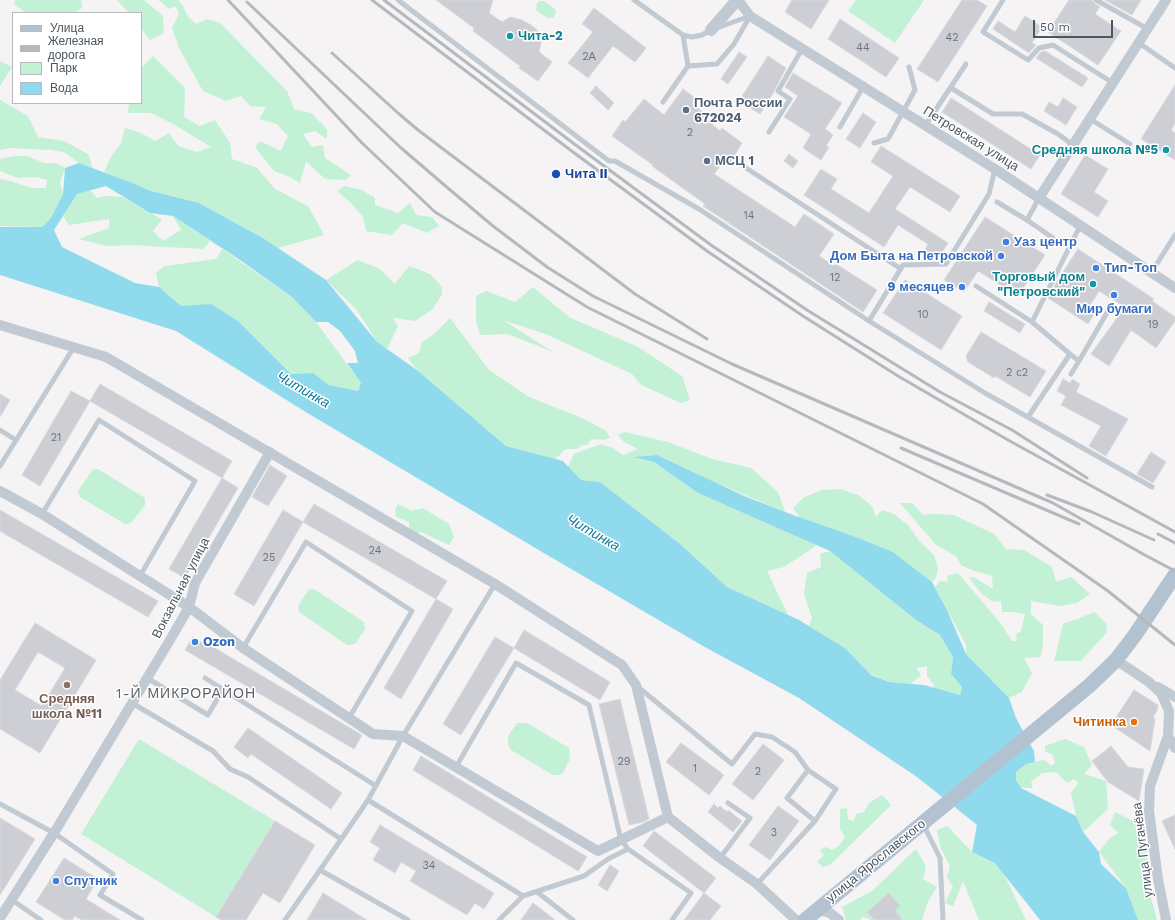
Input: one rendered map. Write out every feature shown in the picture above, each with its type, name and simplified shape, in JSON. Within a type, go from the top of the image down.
[{"type":"main road","name":"улица Ярославского","points":[[805,920],[1089,686],[1116,660],[1172,584]]},
{"type":"street","points":[[711,30],[737,0],[750,16]]},
{"type":"street","points":[[1040,198],[1166,0]]},
{"type":"street","name":"Петровская улица","points":[[750,16],[1040,198],[1175,288]]},
{"type":"street","points":[[0,325],[74,346],[106,357],[495,584],[622,665],[636,685],[668,817],[756,884],[796,920]]},
{"type":"street","name":"Вокзальная улица","points":[[1,916],[54,833],[189,607],[195,583],[270,452]]},
{"type":"street","points":[[0,491],[42,514],[189,607],[243,648],[373,734],[403,736],[598,851],[668,817]]},
{"type":"street","name":"улица Пугачёва","points":[[1116,660],[1149,682],[1161,693],[1169,711],[1168,736],[1150,786],[1149,811],[1158,879],[1166,920]]},
{"type":"street","points":[[1149,682],[1175,697]]},
{"type":"street","points":[[1168,736],[1175,748]]},
{"type":"street","points":[[817,909],[830,913],[839,920]]},
{"type":"lane","points":[[398,0],[609,161],[615,161],[699,209],[869,321],[985,393],[1152,487]]},
{"type":"lane","points":[[634,0],[683,35],[692,37],[702,35],[711,30],[750,16]]},
{"type":"lane","points":[[1003,0],[983,32],[1028,60],[1039,48],[1053,45],[1113,83]]},
{"type":"lane","points":[[1096,0],[1148,29]]},
{"type":"lane","points":[[688,66],[717,64],[734,44],[750,16]]},
{"type":"lane","points":[[663,102],[688,66],[683,35]]},
{"type":"lane","points":[[1139,43],[1175,68]]},
{"type":"lane","points":[[769,132],[790,100],[778,91],[802,49]]},
{"type":"lane","points":[[925,126],[966,64]]},
{"type":"lane","points":[[874,143],[888,139],[915,90],[909,67]]},
{"type":"lane","points":[[840,127],[863,87]]},
{"type":"lane","points":[[951,88],[993,114],[1022,114],[1058,134],[1073,145]]},
{"type":"lane","points":[[1090,119],[1130,144]]},
{"type":"lane","points":[[743,166],[901,268]]},
{"type":"lane","points":[[869,321],[903,265],[946,264],[989,194],[995,170]]},
{"type":"lane","points":[[1027,220],[1040,198]]},
{"type":"lane","points":[[997,202],[1053,238]]},
{"type":"lane","points":[[1032,322],[1080,226]]},
{"type":"lane","points":[[1151,273],[1175,235]]},
{"type":"lane","points":[[976,286],[1032,322],[1079,361]]},
{"type":"lane","points":[[1071,374],[1108,311]]},
{"type":"lane","points":[[0,466],[74,346]]},
{"type":"lane","points":[[1028,417],[1070,354]]},
{"type":"lane","points":[[42,514],[99,420],[195,481],[140,576]]},
{"type":"lane","points":[[0,430],[16,440]]},
{"type":"lane","points":[[243,648],[306,542],[412,611],[349,718]]},
{"type":"lane","points":[[285,920],[368,800],[403,736],[495,584]]},
{"type":"lane","points":[[456,767],[516,663],[589,705],[621,840],[628,849],[691,893],[672,920]]},
{"type":"lane","points":[[147,678],[208,715],[223,689]]},
{"type":"lane","points":[[205,678],[376,786]]},
{"type":"lane","points":[[636,685],[732,764],[755,734],[772,737],[794,752],[808,770],[836,789],[815,821],[756,884]]},
{"type":"lane","points":[[132,703],[213,751],[230,769],[248,777],[342,839]]},
{"type":"lane","points":[[808,770],[787,798],[815,821]]},
{"type":"lane","points":[[368,800],[523,896]]},
{"type":"lane","points":[[720,858],[750,818],[728,803]]},
{"type":"lane","points":[[0,804],[54,833],[113,874],[100,895],[142,920]]},
{"type":"lane","points":[[929,818],[926,830],[940,858],[943,920]]},
{"type":"lane","points":[[499,920],[523,896],[584,876],[608,859],[628,849]]},
{"type":"lane","points":[[320,870],[408,920]]},
{"type":"lane","points":[[537,892],[573,920]]},
{"type":"lane","points":[[12,900],[41,920]]},
{"type":"green space","points":[[15,0],[81,0],[82,8],[76,12],[25,12],[14,4]]},
{"type":"green space","points":[[117,0],[144,0],[163,16],[164,33],[150,40],[142,29],[142,12],[128,12]]},
{"type":"green space","points":[[159,0],[178,0],[182,4],[188,17],[196,24],[207,19],[220,23],[287,91],[294,109],[311,113],[327,129],[327,139],[315,131],[303,134],[312,147],[323,145],[325,158],[351,175],[346,180],[325,179],[306,161],[300,183],[290,177],[274,171],[255,147],[260,141],[281,151],[288,136],[277,124],[259,119],[266,107],[250,106],[241,96],[226,101],[203,91],[179,48],[172,28],[179,14],[175,6],[169,9]]},
{"type":"green space","points":[[856,0],[924,0],[895,43],[848,11]]},
{"type":"green space","points":[[544,1],[555,9],[556,12],[553,18],[547,18],[536,10],[537,3]]},
{"type":"green space","points":[[153,56],[185,88],[184,117],[200,126],[215,120],[230,143],[232,159],[257,168],[275,189],[308,206],[324,235],[278,248],[263,238],[199,203],[151,191],[104,172],[111,157],[121,143],[125,128],[141,133],[155,141],[169,133],[178,146],[197,152],[211,147],[175,125],[151,113],[128,113],[129,104],[142,104],[142,67]]},
{"type":"green space","points":[[0,61],[12,67],[0,86]]},
{"type":"green space","points":[[0,100],[28,116],[38,137],[64,141],[88,154],[93,168],[79,163],[64,152],[11,148],[0,150]]},
{"type":"green space","points":[[14,156],[27,156],[44,163],[56,163],[65,168],[60,182],[63,194],[51,218],[42,227],[0,226],[0,179],[31,188],[46,188],[47,180],[36,177],[18,178],[0,171],[0,159]]},
{"type":"green space","points":[[344,186],[362,190],[375,198],[375,205],[398,213],[410,203],[416,215],[432,217],[439,226],[427,233],[403,223],[392,235],[366,231],[363,217],[350,202],[337,191]]},
{"type":"green space","points":[[90,190],[97,198],[106,196],[123,197],[162,219],[153,231],[163,241],[181,230],[173,216],[210,241],[203,249],[130,245],[107,246],[79,239],[109,228],[109,219],[69,225],[63,216],[77,194]]},
{"type":"green space","points":[[222,249],[292,297],[316,322],[361,383],[358,391],[329,385],[313,373],[291,374],[238,321],[211,305],[181,306],[159,287],[156,273],[165,266],[216,259]]},
{"type":"green space","points":[[358,260],[380,269],[395,284],[409,266],[430,274],[442,287],[442,294],[433,309],[415,321],[393,318],[398,326],[387,349],[377,342],[356,309],[326,280]]},
{"type":"green space","points":[[533,287],[569,317],[638,347],[682,376],[690,400],[681,403],[641,385],[632,374],[548,335],[503,320],[553,352],[508,334],[480,335],[476,321],[476,296],[486,291],[515,302]]},
{"type":"green space","points":[[450,318],[489,370],[529,397],[582,418],[606,431],[610,438],[603,440],[591,439],[587,445],[581,445],[577,449],[566,449],[555,459],[506,446],[417,370],[408,358],[419,353],[422,342],[434,334]]},
{"type":"green space","points":[[625,432],[668,442],[712,459],[751,468],[778,492],[785,512],[707,479],[657,455],[636,457],[654,462],[698,493],[817,545],[784,567],[767,571],[788,615],[727,587],[679,543],[600,482],[581,480],[568,467],[574,454],[601,444],[613,448],[623,455],[638,449],[624,442],[618,435]]},
{"type":"green space","points":[[93,469],[98,469],[145,498],[145,505],[131,523],[125,524],[80,497],[78,491]]},
{"type":"green space","points":[[840,489],[858,495],[872,506],[876,517],[882,510],[894,514],[909,526],[919,541],[934,555],[938,568],[936,578],[932,582],[893,552],[856,537],[800,518],[793,508],[803,498],[822,490]]},
{"type":"green space","points":[[900,503],[912,503],[923,515],[954,515],[994,534],[1006,549],[1024,550],[1052,567],[1056,582],[1071,577],[1090,594],[1077,603],[1060,606],[1031,601],[1031,614],[1043,625],[1043,643],[1041,657],[1024,658],[1032,673],[1022,692],[1009,698],[966,654],[966,645],[935,587],[940,581],[948,582],[947,576],[958,573],[1001,624],[1012,641],[1017,641],[1016,634],[1021,631],[1025,614],[1002,612],[1001,601],[993,602],[982,594],[969,578],[974,577],[993,589],[992,576],[961,565],[956,556],[936,545]]},
{"type":"green space","points":[[398,504],[412,511],[423,508],[449,524],[454,537],[449,545],[421,532],[416,534],[409,529],[409,522],[396,517],[395,510]]},
{"type":"green space","points":[[830,551],[916,620],[940,635],[953,657],[951,674],[962,687],[960,695],[933,688],[934,685],[927,676],[927,666],[917,668],[921,676],[910,684],[889,682],[869,673],[845,648],[809,626],[812,618],[804,594],[807,573],[821,567],[820,554]]},
{"type":"green space","points":[[309,589],[314,589],[364,622],[365,629],[355,644],[347,645],[299,612],[298,606]]},
{"type":"green space","points":[[1094,612],[1106,623],[1107,632],[1081,661],[1054,661],[1063,624]]},
{"type":"green space","points":[[517,723],[527,723],[569,748],[570,759],[563,773],[553,775],[511,750],[508,744],[508,736]]},
{"type":"green space","points":[[139,739],[275,821],[216,917],[81,834]]},
{"type":"green space","points":[[1065,739],[1084,747],[1092,765],[1084,774],[1106,781],[1108,809],[1083,832],[1076,816],[1071,793],[1078,783],[1074,779],[1067,783],[1056,772],[1042,773],[1031,782],[1033,788],[1021,788],[1016,780],[1016,772],[1026,764],[1044,760],[1052,766],[1055,762],[1052,754],[1045,752],[1045,746]]},
{"type":"green space","points":[[882,795],[891,805],[830,865],[823,867],[817,862],[824,855],[820,850],[826,847],[832,850],[839,846],[845,837],[840,829],[840,809],[847,808],[848,819],[854,822],[856,814],[864,812],[869,803]]},
{"type":"green space","points":[[1115,812],[1145,827],[1149,890],[1157,920],[1138,920],[1126,888],[1099,852],[1109,839],[1118,833],[1110,825]]},
{"type":"green space","points":[[947,826],[972,852],[999,864],[1026,920],[979,920],[963,881],[953,906],[945,903],[953,887],[947,877],[950,866],[941,849],[937,830]]},
{"type":"green space","points":[[916,849],[926,866],[923,879],[937,887],[928,901],[922,920],[869,920],[862,917],[860,920],[846,920],[842,907],[872,891]]},
{"type":"water","name":"Читинка","points":[[79,163],[151,191],[199,203],[263,238],[326,280],[377,342],[417,370],[506,446],[563,461],[581,480],[600,482],[679,543],[727,587],[799,620],[845,648],[871,675],[889,682],[924,685],[960,695],[962,687],[951,674],[953,657],[940,635],[916,620],[830,551],[698,493],[654,462],[634,457],[657,455],[744,496],[893,552],[932,582],[947,610],[966,654],[1009,698],[1016,718],[1034,751],[1035,762],[1026,764],[1016,772],[1016,780],[1021,788],[1076,816],[1083,832],[1099,852],[1101,864],[1126,888],[1138,920],[1040,920],[995,863],[972,852],[977,825],[917,777],[799,698],[703,646],[537,549],[304,411],[176,331],[0,275],[0,227],[42,227],[51,218],[63,194],[65,168]],"holes":[[[106,186],[150,213],[173,216],[240,260],[292,297],[316,322],[328,322],[340,331],[355,351],[358,363],[347,363],[361,383],[358,391],[329,385],[313,373],[291,374],[238,321],[211,304],[181,306],[159,287],[135,283],[62,247],[54,230],[77,194]]]},
{"type":"building","name":"Чита-2","points":[[436,0],[493,0],[489,13],[502,22],[510,17],[522,20],[531,25],[538,31],[541,42],[539,52],[552,62],[538,81],[519,68],[520,66],[473,31],[474,28]]},
{"type":"building","points":[[792,0],[829,0],[811,29],[785,12]]},
{"type":"building","points":[[962,0],[977,0],[987,6],[938,82],[917,69]]},
{"type":"building","points":[[1069,0],[1092,0],[1100,7],[1095,14],[1121,31],[1098,65],[1048,32]]},
{"type":"building","points":[[1105,0],[1141,0],[1132,15]]},
{"type":"building","points":[[594,8],[646,48],[635,62],[613,46],[588,78],[568,63],[593,32],[582,24]]},
{"type":"building","points":[[1025,16],[1042,27],[1032,43],[1036,45],[1029,53],[993,29],[998,21],[1015,32]]},
{"type":"building","points":[[840,19],[899,58],[886,77],[828,39]]},
{"type":"building","points":[[1045,51],[1088,78],[1082,87],[1036,58],[1041,52]]},
{"type":"building","points":[[739,52],[747,57],[728,84],[721,79]]},
{"type":"building","points":[[768,56],[786,68],[774,92],[760,114],[739,101]]},
{"type":"building","points":[[793,73],[842,103],[825,129],[833,135],[826,146],[829,147],[821,160],[803,148],[811,134],[784,117],[798,96],[785,87]]},
{"type":"building","points":[[1175,85],[1175,123],[1171,130],[1175,133],[1175,160],[1141,139]]},
{"type":"building","points":[[596,86],[614,103],[608,110],[590,93]]},
{"type":"building","points":[[683,89],[695,98],[692,104],[707,115],[705,118],[720,131],[722,128],[742,143],[730,163],[725,159],[714,174],[795,227],[804,214],[834,234],[819,256],[834,266],[836,264],[877,290],[863,312],[703,206],[705,204],[612,136],[623,120],[625,122],[644,99],[664,115]]},
{"type":"building","points":[[951,98],[1040,155],[1031,169],[942,112]]},
{"type":"building","points":[[1063,98],[1077,107],[1066,125],[1044,111],[1049,102],[1058,107]]},
{"type":"building","points":[[863,113],[876,122],[860,148],[846,139]]},
{"type":"building","points":[[881,146],[960,196],[950,212],[910,187],[895,209],[948,243],[938,258],[925,250],[928,244],[898,225],[884,247],[804,195],[821,169],[837,179],[831,189],[869,213],[893,176],[871,162]]},
{"type":"building","points":[[789,154],[798,161],[793,168],[784,161]]},
{"type":"building","points":[[1085,155],[1108,169],[1094,192],[1108,201],[1098,217],[1061,194]]},
{"type":"building","name":"Дом Быта на Петровской","points":[[985,217],[1045,255],[1018,296],[978,271],[964,292],[944,280]]},
{"type":"building","name":"Торговый дом \"Петровский\"","points":[[1078,249],[1154,299],[1152,301],[1175,317],[1175,321],[1156,348],[1131,330],[1109,366],[1091,354],[1125,307],[1099,291],[1090,305],[1097,310],[1088,324],[1048,298],[1057,281]]},
{"type":"building","points":[[905,280],[962,316],[941,350],[883,313]]},
{"type":"building","points":[[989,302],[1025,324],[1020,333],[984,311]]},
{"type":"building","points":[[981,332],[1046,371],[1030,397],[968,362],[966,356]]},
{"type":"building","points":[[1063,379],[1070,383],[1072,379],[1080,384],[1076,392],[1128,419],[1106,456],[1089,446],[1101,426],[1061,405],[1066,396],[1057,391]]},
{"type":"building","points":[[100,384],[232,461],[222,478],[90,401]]},
{"type":"building","points":[[71,391],[90,401],[40,486],[22,475]]},
{"type":"building","points":[[0,394],[10,400],[0,417]]},
{"type":"building","points":[[1151,452],[1166,462],[1153,483],[1137,474]]},
{"type":"building","points":[[270,465],[287,476],[268,506],[252,497]]},
{"type":"building","points":[[222,478],[238,488],[185,578],[169,569]]},
{"type":"building","points":[[314,504],[447,581],[436,599],[303,522]]},
{"type":"building","points":[[0,510],[158,601],[148,617],[0,531]]},
{"type":"building","points":[[283,510],[303,522],[254,606],[234,594]]},
{"type":"building","points":[[436,599],[453,609],[401,699],[384,688]]},
{"type":"building","name":"Средняя школа №11","points":[[35,623],[96,660],[40,753],[0,729],[0,680]],"holes":[[[38,652],[65,668],[42,706],[15,690]]]},
{"type":"building","points":[[524,630],[610,682],[600,700],[514,648]]},
{"type":"building","points":[[193,637],[207,646],[208,644],[362,735],[354,749],[185,650]]},
{"type":"building","points":[[495,637],[514,648],[461,735],[443,724]]},
{"type":"building","name":"Читинка","points":[[1134,690],[1158,705],[1157,711],[1153,717],[1155,719],[1150,751],[1111,725]]},
{"type":"building","points":[[620,699],[649,819],[629,825],[599,704]]},
{"type":"building","points":[[248,728],[342,793],[331,809],[251,754],[248,758],[234,747]]},
{"type":"building","points":[[681,743],[724,775],[709,795],[666,762]]},
{"type":"building","points":[[763,744],[784,760],[753,800],[732,784]]},
{"type":"building","points":[[1111,746],[1128,767],[1144,769],[1139,801],[1108,782],[1092,761]]},
{"type":"building","points":[[421,756],[587,857],[578,871],[413,770]]},
{"type":"building","points":[[714,804],[718,808],[720,806],[727,812],[728,810],[742,821],[733,832],[708,812]]},
{"type":"building","points":[[778,806],[799,821],[770,860],[749,845]]},
{"type":"building","points":[[1175,815],[1175,849],[1162,821]]},
{"type":"building","points":[[0,818],[35,839],[0,895]]},
{"type":"building","points":[[275,821],[315,845],[280,903],[263,893],[246,920],[221,920],[216,917]]},
{"type":"building","points":[[380,825],[494,893],[484,909],[475,903],[467,915],[410,881],[416,871],[401,862],[395,873],[373,860],[380,848],[370,842]]},
{"type":"building","points":[[654,831],[716,878],[704,893],[643,846]]},
{"type":"building","points":[[64,858],[98,879],[86,899],[120,920],[82,920],[75,916],[72,920],[65,920],[36,902]]},
{"type":"building","points":[[610,865],[619,871],[607,891],[598,885]]},
{"type":"building","points":[[323,893],[367,920],[307,920]]},
{"type":"building","points":[[704,893],[721,906],[710,920],[684,920]]},
{"type":"building","points":[[889,893],[900,906],[895,911],[903,920],[874,920],[867,912]]},
{"type":"building","points":[[533,903],[555,920],[521,920]]},
{"type":"railway","points":[[228,0],[362,143],[435,212],[587,307],[983,504],[1108,591],[1175,645]]},
{"type":"railway","points":[[372,0],[707,251],[803,316],[898,376],[1008,440],[1175,532]]},
{"type":"railway","points":[[384,0],[711,245],[807,310],[940,392],[1012,430],[1087,478]]},
{"type":"railway","points":[[247,2],[400,147],[449,189],[493,226],[547,267],[593,296],[732,364],[1053,503],[1143,554]]},
{"type":"railway","points":[[332,53],[418,130],[635,294],[707,339]]},
{"type":"railway","points":[[901,448],[1079,524]]},
{"type":"railway","points":[[1047,495],[1092,512],[1154,540]]},
{"type":"railway","points":[[1158,534],[1175,543]]},
{"type":"railway","points":[[1139,552],[1175,571]]},
{"type":"place","name":"Чита-2","points":[[510,36]]},
{"type":"place","name":"Почта России 672024","points":[[686,110]]},
{"type":"place","name":"Средняя школа №5","points":[[1166,150]]},
{"type":"place","name":"МСЦ 1","points":[[707,161]]},
{"type":"place","name":"Чита II","points":[[556,174]]},
{"type":"place","name":"Уаз центр","points":[[1006,242]]},
{"type":"place","name":"Дом Быта на Петровской","points":[[1001,256]]},
{"type":"place","name":"Тип-Топ","points":[[1096,268]]},
{"type":"place","name":"Торговый дом \"Петровский\"","points":[[1093,284]]},
{"type":"place","name":"9 месяцев","points":[[962,287]]},
{"type":"place","name":"Мир бумаги","points":[[1114,295]]},
{"type":"place","name":"Ozon","points":[[195,642]]},
{"type":"place","name":"Средняя школа №11","points":[[67,685]]},
{"type":"place","name":"Читинка","points":[[1134,722]]},
{"type":"place","name":"Спутник","points":[[56,881]]},
{"type":"district","name":"1-Й МИКРОРАЙОН","points":[[186,694]]}]
